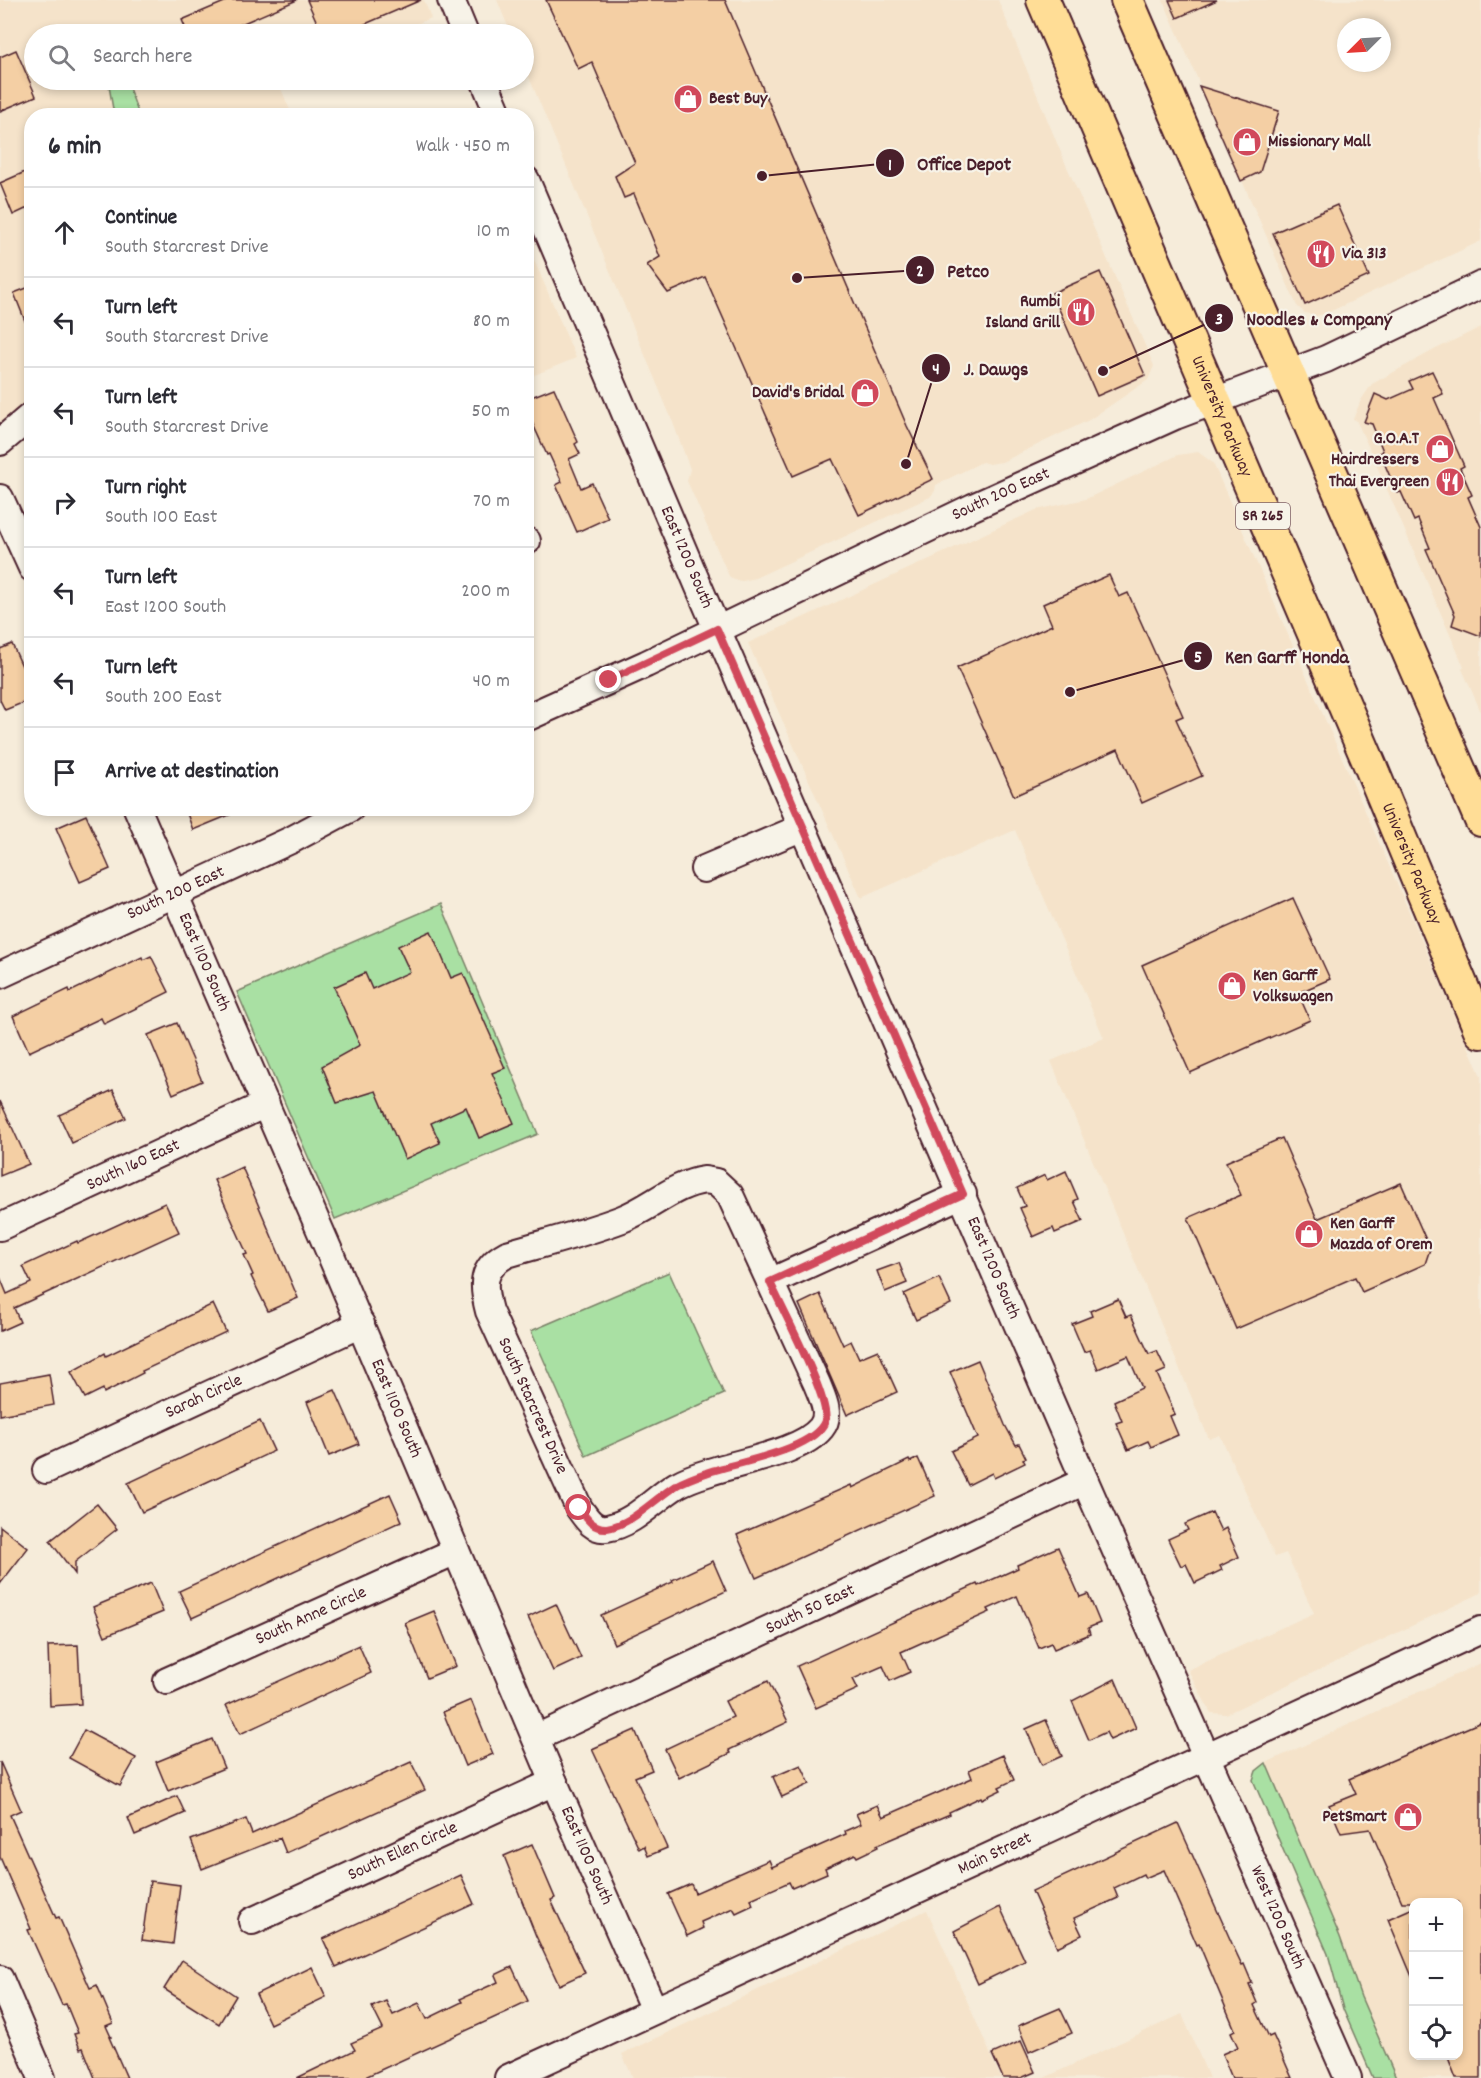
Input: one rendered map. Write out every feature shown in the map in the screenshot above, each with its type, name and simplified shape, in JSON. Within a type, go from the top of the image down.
[{"type":"main road","name":"University Parkway","points":[[1043,0],[1375,776],[1481,1032]]},
{"type":"main road","points":[[1127,0],[1481,820]]},
{"type":"street","points":[[451,0],[461,24]]},
{"type":"street","points":[[488,90],[496,108]]},
{"type":"street","name":"East 1200 South","points":[[534,199],[1085,1481],[1208,1756]]},
{"type":"street","name":"South 200 East","points":[[534,714],[973,507],[1162,422],[1326,358],[1481,285]]},
{"type":"street","points":[[0,442],[24,422]]},
{"type":"street","points":[[0,498],[24,550]]},
{"type":"street","name":"East 1100 South","points":[[141,816],[361,1324],[554,1782],[654,2010]]},
{"type":"street","name":"South 200 East","points":[[0,975],[293,839],[336,816]]},
{"type":"street","points":[[704,869],[803,827]]},
{"type":"street","name":"South 160 East","points":[[0,1227],[266,1104]]},
{"type":"street","name":"South Starcrest Drive","points":[[705,1180],[716,1182],[730,1195],[770,1282],[817,1384],[826,1419],[821,1428],[797,1444],[754,1461],[708,1472],[678,1484],[631,1518],[615,1526],[605,1528],[589,1522],[579,1508],[489,1311],[484,1289],[490,1266],[495,1260],[507,1254],[621,1220],[679,1188],[705,1180]]},
{"type":"street","points":[[770,1282],[963,1194]]},
{"type":"street","name":"Sarah Circle","points":[[46,1470],[361,1324]]},
{"type":"street","name":"South 50 East","points":[[536,1738],[1085,1481]]},
{"type":"street","name":"South Anne Circle","points":[[166,1681],[456,1551]]},
{"type":"street","name":"Main Street","points":[[508,2078],[1481,1630]]},
{"type":"street","name":"West 1200 South","points":[[1208,1756],[1348,2078]]},
{"type":"street","name":"South Ellen Circle","points":[[252,1921],[554,1782]]},
{"type":"street","points":[[0,1981],[42,2078]]},
{"type":"shaded area","points":[[0,0],[424,0],[431,18],[416,24],[24,24],[24,90],[282,90],[289,108],[24,108],[24,405],[0,424]]},
{"type":"shaded area","points":[[497,0],[998,0],[1064,160],[1154,366],[1148,380],[1089,420],[1002,462],[989,464],[982,462],[936,485],[930,497],[755,578],[743,581],[734,580],[729,576],[687,481],[690,469],[672,420],[534,89],[534,24],[507,24]]},
{"type":"shaded area","points":[[1163,0],[1481,0],[1481,241],[1327,313],[1316,316],[1305,313],[1297,306]]},
{"type":"shaded area","points":[[534,260],[576,358],[534,375]]},
{"type":"shaded area","points":[[1481,327],[1481,712],[1462,669],[1464,667],[1369,448],[1356,420],[1353,419],[1361,400],[1372,384]]},
{"type":"shaded area","points":[[1198,452],[1213,463],[1481,1076],[1481,1593],[1226,1714],[1211,1713],[1188,1670],[1314,1613],[1286,1553],[1275,1557],[1220,1435],[1209,1439],[1051,1061],[1104,1038],[1015,830],[861,898],[748,643],[1036,510],[1086,499],[1178,455]]},
{"type":"shaded area","points":[[1481,1663],[1481,2078],[1396,2078],[1361,1997],[1340,1937],[1266,1763]]},
{"type":"shaded area","points":[[927,1910],[1001,2078],[633,2078],[622,2054]]},
{"type":"shaded area","points":[[1182,2014],[1209,2078],[1044,2078]]},
{"type":"green space","points":[[110,90],[130,90],[136,108],[113,108]]},
{"type":"green space","points":[[441,904],[538,1134],[335,1219],[237,992]]},
{"type":"green space","points":[[669,1272],[724,1394],[586,1456],[531,1331]]},
{"type":"green space","points":[[1266,1763],[1340,1937],[1361,1997],[1396,2078],[1373,2078],[1343,2009],[1328,1954],[1253,1780],[1256,1771]]},
{"type":"building","points":[[229,0],[297,0],[241,24],[184,24],[182,20]]},
{"type":"building","points":[[307,0],[421,0],[365,24],[318,24]]},
{"type":"building","points":[[546,0],[725,0],[907,426],[933,479],[859,515],[832,459],[793,476],[705,277],[668,293],[647,265],[660,257],[634,194],[624,198],[615,176],[635,163],[592,62],[578,69]]},
{"type":"building","points":[[1169,0],[1217,0],[1177,18]]},
{"type":"building","points":[[16,50],[24,68],[24,90],[33,90],[36,96],[0,111],[0,57]]},
{"type":"building","name":"Missionary Mall","points":[[1199,86],[1279,111],[1260,172],[1241,181]]},
{"type":"building","points":[[24,172],[24,210],[13,215],[0,183]]},
{"type":"building","name":"Via 313","points":[[1337,205],[1369,276],[1305,305],[1273,233]]},
{"type":"building","points":[[1100,272],[1145,375],[1097,396],[1052,293]]},
{"type":"building","points":[[24,289],[24,318],[14,293]]},
{"type":"building","points":[[1432,371],[1443,394],[1434,398],[1464,466],[1460,468],[1472,495],[1468,497],[1481,527],[1481,636],[1452,625],[1455,615],[1426,549],[1430,548],[1418,519],[1414,521],[1401,492],[1397,493],[1380,453],[1383,451],[1372,424],[1364,422],[1375,394],[1388,400],[1413,389],[1409,381]]},
{"type":"building","points":[[554,388],[578,442],[575,444],[580,454],[569,459],[581,488],[592,483],[608,518],[577,532],[556,485],[562,482],[534,427],[534,396]]},
{"type":"building","points":[[1109,575],[1119,597],[1128,593],[1183,716],[1176,719],[1202,776],[1142,803],[1118,749],[1014,796],[957,668],[1052,625],[1043,604]]},
{"type":"building","points":[[12,644],[24,670],[24,702],[5,710],[0,700],[0,649]]},
{"type":"building","points":[[86,816],[110,869],[80,882],[56,828]]},
{"type":"building","points":[[188,816],[227,816],[193,830]]},
{"type":"building","name":"Ken Garff Volkswagen","points":[[1293,898],[1330,979],[1298,993],[1310,1020],[1190,1073],[1142,965]]},
{"type":"building","points":[[431,931],[451,978],[463,973],[505,1068],[492,1073],[514,1123],[479,1138],[466,1107],[431,1123],[440,1143],[405,1159],[376,1091],[337,1103],[322,1066],[360,1045],[334,987],[365,973],[372,989],[410,972],[398,946]]},
{"type":"building","points":[[151,956],[169,992],[104,1024],[101,1018],[29,1052],[13,1016],[69,989],[70,992],[142,957],[143,960]]},
{"type":"building","points":[[177,1023],[202,1081],[173,1094],[148,1035]]},
{"type":"building","points":[[113,1090],[126,1118],[72,1143],[59,1115]]},
{"type":"building","points":[[0,1101],[29,1164],[0,1176]]},
{"type":"building","name":"Ken Garff Mazda of Orem","points":[[1282,1138],[1317,1219],[1401,1183],[1430,1249],[1425,1264],[1362,1292],[1355,1277],[1236,1329],[1188,1218],[1241,1195],[1226,1162]]},
{"type":"building","points":[[242,1167],[298,1298],[268,1311],[251,1276],[253,1275],[244,1255],[247,1254],[214,1180]]},
{"type":"building","points":[[1066,1171],[1078,1199],[1074,1201],[1083,1221],[1055,1233],[1053,1228],[1033,1237],[1020,1208],[1025,1206],[1017,1188],[1045,1175],[1047,1180]]},
{"type":"building","points":[[165,1203],[179,1232],[14,1308],[20,1322],[0,1331],[0,1277],[7,1294],[31,1283],[23,1266]]},
{"type":"building","points":[[899,1263],[907,1283],[885,1292],[877,1271]]},
{"type":"building","points":[[939,1278],[951,1304],[916,1320],[904,1294]]},
{"type":"building","points":[[820,1294],[843,1345],[851,1341],[859,1358],[878,1350],[897,1392],[847,1415],[799,1304]]},
{"type":"building","points":[[1118,1299],[1126,1317],[1131,1315],[1149,1354],[1157,1351],[1166,1370],[1157,1374],[1175,1414],[1170,1416],[1178,1435],[1151,1447],[1148,1441],[1128,1450],[1116,1423],[1122,1421],[1114,1401],[1142,1388],[1128,1356],[1098,1369],[1090,1350],[1084,1352],[1072,1324],[1092,1316],[1090,1311]]},
{"type":"building","points":[[213,1304],[226,1332],[142,1371],[143,1373],[104,1393],[103,1389],[85,1398],[71,1372],[105,1353],[106,1356]]},
{"type":"building","points":[[978,1360],[1005,1425],[1026,1458],[1023,1459],[1025,1463],[994,1478],[992,1473],[968,1485],[951,1451],[978,1438],[950,1372]]},
{"type":"building","points":[[49,1374],[54,1405],[0,1415],[0,1383]]},
{"type":"building","points":[[335,1390],[359,1444],[329,1456],[307,1402]]},
{"type":"building","points":[[260,1421],[274,1451],[142,1512],[128,1483]]},
{"type":"building","points":[[918,1458],[935,1496],[756,1578],[737,1535]]},
{"type":"building","points":[[390,1494],[402,1521],[192,1618],[179,1591]]},
{"type":"building","points":[[97,1504],[117,1529],[75,1562],[75,1574],[50,1541]]},
{"type":"building","points":[[1212,1512],[1221,1531],[1226,1528],[1239,1557],[1220,1566],[1222,1570],[1195,1583],[1186,1564],[1181,1566],[1168,1539],[1188,1530],[1185,1524]]},
{"type":"building","points":[[0,1526],[28,1548],[0,1584]]},
{"type":"building","points":[[1058,1547],[1080,1597],[1088,1594],[1100,1623],[1088,1628],[1090,1634],[1054,1649],[1051,1643],[1039,1648],[1017,1596],[988,1609],[990,1612],[901,1652],[910,1672],[890,1681],[883,1666],[853,1679],[858,1689],[816,1708],[797,1666],[977,1584],[978,1586],[1018,1568],[1017,1565]]},
{"type":"building","points":[[713,1561],[726,1591],[614,1644],[601,1615]]},
{"type":"building","points":[[151,1583],[163,1612],[105,1636],[93,1607]]},
{"type":"building","points":[[556,1604],[581,1658],[553,1671],[528,1617]]},
{"type":"building","points":[[434,1611],[456,1666],[427,1678],[405,1623]]},
{"type":"building","points":[[78,1645],[81,1704],[50,1706],[48,1646]]},
{"type":"building","points":[[359,1645],[371,1673],[240,1734],[226,1705]]},
{"type":"building","points":[[1115,1679],[1136,1728],[1110,1740],[1106,1732],[1089,1740],[1072,1701]]},
{"type":"building","points":[[768,1681],[788,1722],[729,1750],[731,1753],[679,1778],[665,1749],[733,1717],[725,1701]]},
{"type":"building","points":[[471,1700],[493,1754],[465,1766],[443,1712]]},
{"type":"building","points":[[1046,1720],[1062,1756],[1042,1765],[1026,1729]]},
{"type":"building","name":"PetSmart","points":[[1481,1722],[1481,2078],[1456,2078],[1449,2060],[1463,2060],[1463,1898],[1409,1898],[1409,1902],[1402,1902],[1370,1829],[1341,1833],[1329,1805],[1356,1794],[1349,1779]]},
{"type":"building","points":[[84,1730],[136,1758],[120,1786],[69,1758]]},
{"type":"building","points":[[635,1730],[652,1770],[635,1777],[667,1848],[648,1856],[644,1846],[639,1849],[592,1749]]},
{"type":"building","points":[[212,1739],[224,1768],[168,1791],[156,1762]]},
{"type":"building","points":[[1003,1755],[1014,1780],[999,1787],[1001,1790],[877,1845],[878,1847],[857,1857],[855,1854],[825,1868],[827,1873],[792,1888],[789,1882],[751,1899],[753,1905],[736,1913],[733,1908],[701,1922],[703,1928],[687,1936],[668,1894],[691,1884],[695,1893],[769,1860],[772,1867],[846,1834],[845,1831],[861,1824],[856,1814],[877,1805],[883,1817],[972,1778],[969,1770]]},
{"type":"building","points":[[0,1762],[21,1810],[10,1815],[90,1988],[97,1985],[113,2023],[106,2026],[111,2037],[109,2037],[127,2078],[95,2078],[83,2048],[80,2049],[74,2034],[78,2033],[66,2004],[62,2005],[28,1930],[31,1929],[0,1857]]},
{"type":"building","points":[[411,1762],[425,1790],[286,1853],[280,1838],[202,1869],[191,1840],[246,1819],[252,1834]]},
{"type":"building","points":[[801,1765],[810,1784],[782,1797],[773,1777]]},
{"type":"building","points":[[177,1796],[185,1813],[135,1835],[128,1818]]},
{"type":"building","points":[[1178,1823],[1252,1983],[1249,1984],[1257,2003],[1254,2005],[1269,2037],[1273,2035],[1292,2078],[1232,2078],[1222,2054],[1238,2047],[1231,2032],[1235,2030],[1199,1944],[1197,1945],[1164,1870],[1145,1878],[1143,1874],[1114,1888],[1118,1898],[1074,1918],[1082,1935],[1057,1947],[1032,1891]]},
{"type":"building","points":[[532,1844],[555,1898],[551,1900],[585,1973],[559,1985],[536,1936],[504,1856]]},
{"type":"building","points":[[461,1875],[474,1904],[336,1967],[323,1939]]},
{"type":"building","points":[[150,1881],[180,1885],[173,1944],[142,1940]]},
{"type":"building","points":[[1000,1907],[1025,1961],[978,1984],[954,1931]]},
{"type":"building","points":[[1409,1910],[1409,1969],[1388,1919]]},
{"type":"building","points":[[182,1960],[236,1996],[219,2024],[164,1989]]},
{"type":"building","points":[[312,1967],[326,1997],[270,2024],[256,1994]]},
{"type":"building","points":[[512,1967],[528,2001],[509,2011],[363,2078],[297,2078],[355,2050],[351,2043],[383,2029],[372,2007],[386,2001],[393,2015],[419,2003],[427,2019],[462,2002],[460,1999],[498,1982],[495,1975]]},
{"type":"building","points":[[1060,2008],[1072,2033],[1029,2052],[1018,2026]]},
{"type":"building","points":[[1021,2041],[1035,2072],[1021,2078],[1003,2078],[992,2054]]},
{"type":"place","name":"Best Buy","points":[[688,99]]},
{"type":"place","name":"Missionary Mall","points":[[1247,142]]},
{"type":"place","name":"Office Depot","points":[[762,176]]},
{"type":"place","name":"Via 313","points":[[1321,254]]},
{"type":"place","name":"Petco","points":[[797,278]]},
{"type":"place","name":"Rumbi Island Grill","points":[[1081,312]]},
{"type":"place","name":"Noodles & Company","points":[[1103,371]]},
{"type":"place","name":"David's Bridal","points":[[865,393]]},
{"type":"place","name":"G.O.A.T Hairdressers","points":[[1440,449]]},
{"type":"place","name":"J. Dawgs","points":[[906,464]]},
{"type":"place","name":"Thai Evergreen","points":[[1450,482]]},
{"type":"place","name":"Ken Garff Honda","points":[[1070,692]]},
{"type":"place","name":"Ken Garff Volkswagen","points":[[1232,986]]},
{"type":"place","name":"Ken Garff Mazda of Orem","points":[[1309,1234]]},
{"type":"place","name":"PetSmart","points":[[1408,1817]]},
{"type":"route","points":[[579,1508],[589,1522],[596,1526],[605,1528],[615,1526],[631,1518],[678,1484],[708,1472],[754,1461],[813,1435],[826,1419],[825,1408],[817,1384],[770,1282],[963,1194],[717,629],[609,680]]}]
